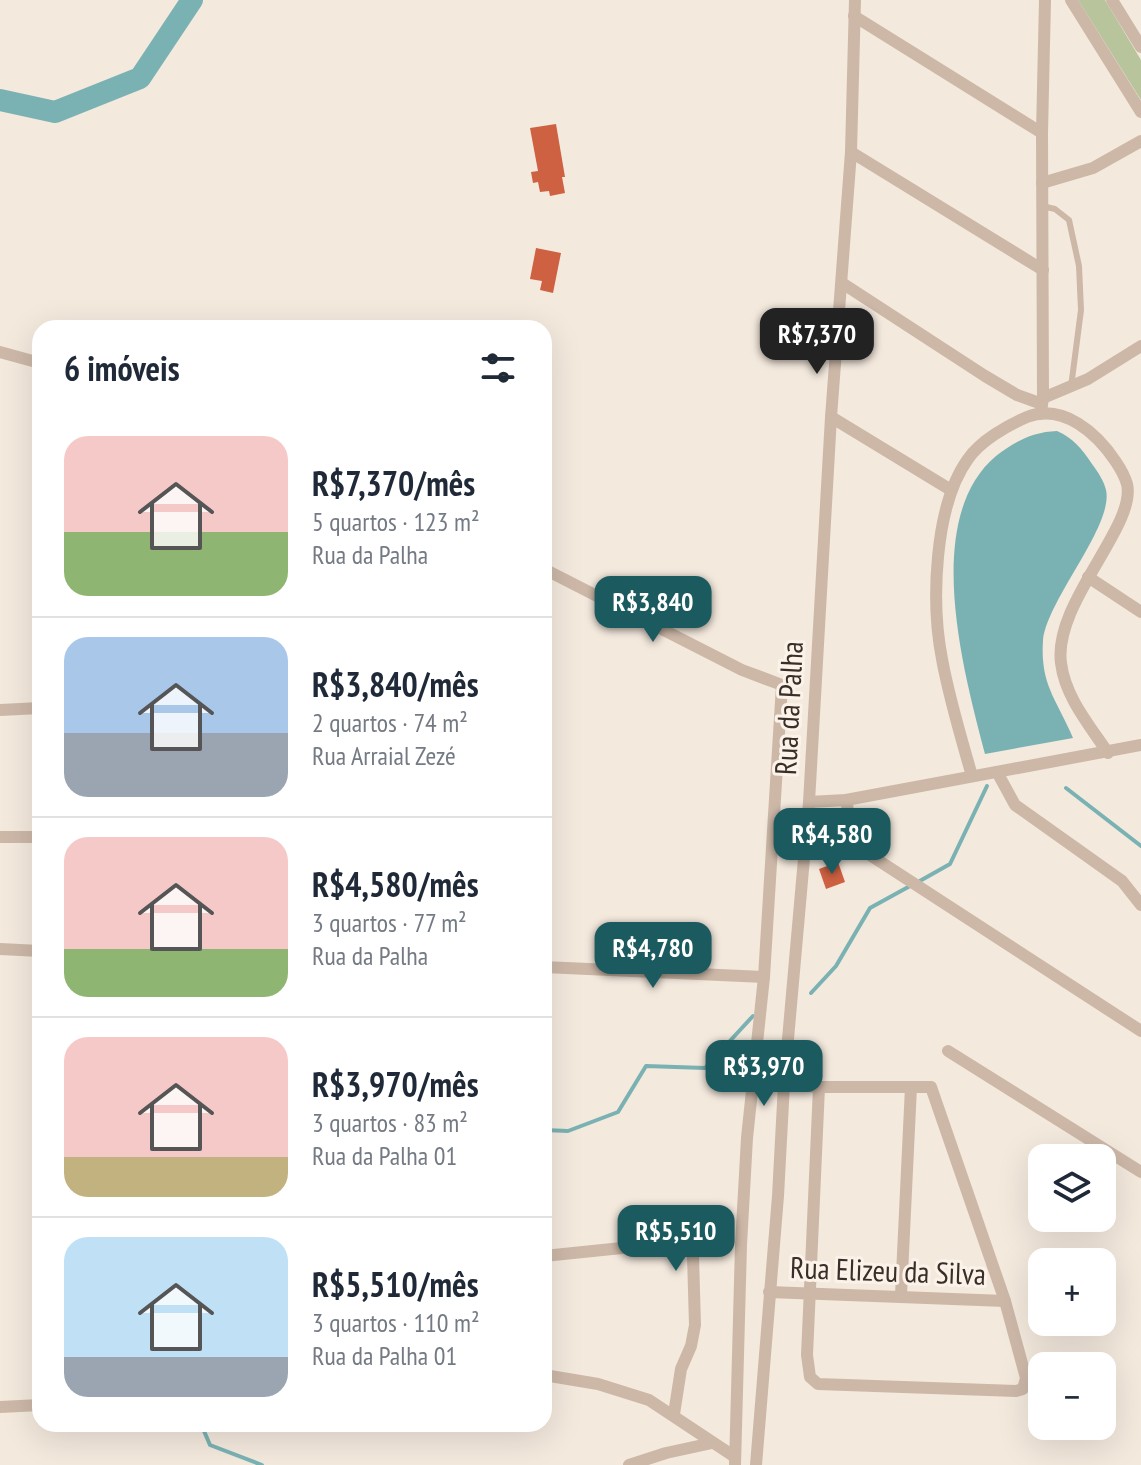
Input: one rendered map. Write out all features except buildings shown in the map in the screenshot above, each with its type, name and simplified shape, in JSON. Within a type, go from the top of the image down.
[{"type":"street","name":"Rua da Palha","points":[[756,1465],[784,1084],[809,802],[831,417],[851,152],[855,0]]},
{"type":"street","points":[[1042,404],[1045,0]]},
{"type":"street","points":[[1071,0],[1141,112]]},
{"type":"street","points":[[1112,0],[1134,25],[1141,47]]},
{"type":"street","points":[[854,16],[1042,133]]},
{"type":"street","points":[[1042,183],[1093,168],[1141,141]]},
{"type":"street","points":[[851,152],[1043,270]]},
{"type":"street","points":[[842,283],[985,376],[1017,395],[1042,404],[1092,434],[1116,462],[1127,485],[1123,508],[1063,630],[1061,663],[1070,694],[1108,753]]},
{"type":"street","points":[[972,776],[941,656],[939,562],[943,521],[951,490],[969,457],[1042,404],[1141,346]]},
{"type":"street","points":[[0,352],[32,361]]},
{"type":"street","points":[[831,417],[951,490]]},
{"type":"street","points":[[1127,485],[1141,482]]},
{"type":"street","points":[[552,573],[742,670],[782,685],[764,977],[747,1138],[735,1461]]},
{"type":"street","points":[[1088,577],[1141,612]]},
{"type":"street","points":[[0,710],[32,708]]},
{"type":"street","points":[[809,802],[846,800],[1138,749]]},
{"type":"street","points":[[997,772],[1005,790],[1026,815],[1122,881],[1141,905]]},
{"type":"street","points":[[846,800],[852,828],[859,844],[870,855],[1141,1031]]},
{"type":"street","points":[[0,837],[32,837]]},
{"type":"street","points":[[0,949],[32,951]]},
{"type":"street","points":[[552,967],[764,977]]},
{"type":"street","points":[[948,1051],[1141,1172]]},
{"type":"street","points":[[784,1084],[931,1087],[1005,1301],[1026,1378],[1026,1384],[1016,1391],[818,1384],[810,1377],[807,1355],[819,1087]]},
{"type":"street","points":[[901,1295],[911,1087]]},
{"type":"street","points":[[552,1255],[680,1242],[691,1250],[695,1325],[691,1346],[681,1369],[674,1414]]},
{"type":"street","name":"Rua Elizeu da Silva","points":[[769,1292],[810,1291],[1005,1301]]},
{"type":"street","points":[[552,1376],[598,1384],[649,1400],[674,1414],[735,1461]]},
{"type":"street","points":[[0,1407],[32,1405]]},
{"type":"street","points":[[629,1465],[712,1443]]},
{"type":"lane","points":[[1042,206],[1055,209],[1069,220],[1079,266],[1081,310],[1071,387]]},
{"type":"green space","points":[[1078,0],[1105,0],[1141,60],[1141,100]]},
{"type":"water","points":[[1057,431],[1081,449],[1099,473],[1106,490],[1106,505],[1100,523],[1055,606],[1043,641],[1047,681],[1073,738],[985,754],[967,682],[954,598],[954,557],[960,518],[973,484],[996,456],[1025,438]]},
{"type":"waterway","points":[[0,100],[55,112],[140,78],[192,0]]},
{"type":"waterway","points":[[918,882],[950,864],[987,786]]},
{"type":"waterway","points":[[1066,788],[1141,846]]},
{"type":"waterway","points":[[811,993],[836,966],[870,908],[910,886]]},
{"type":"waterway","points":[[552,1130],[568,1131],[618,1112],[646,1066],[705,1068],[753,1016]]},
{"type":"waterway","points":[[204,1432],[210,1445],[262,1465]]}]
